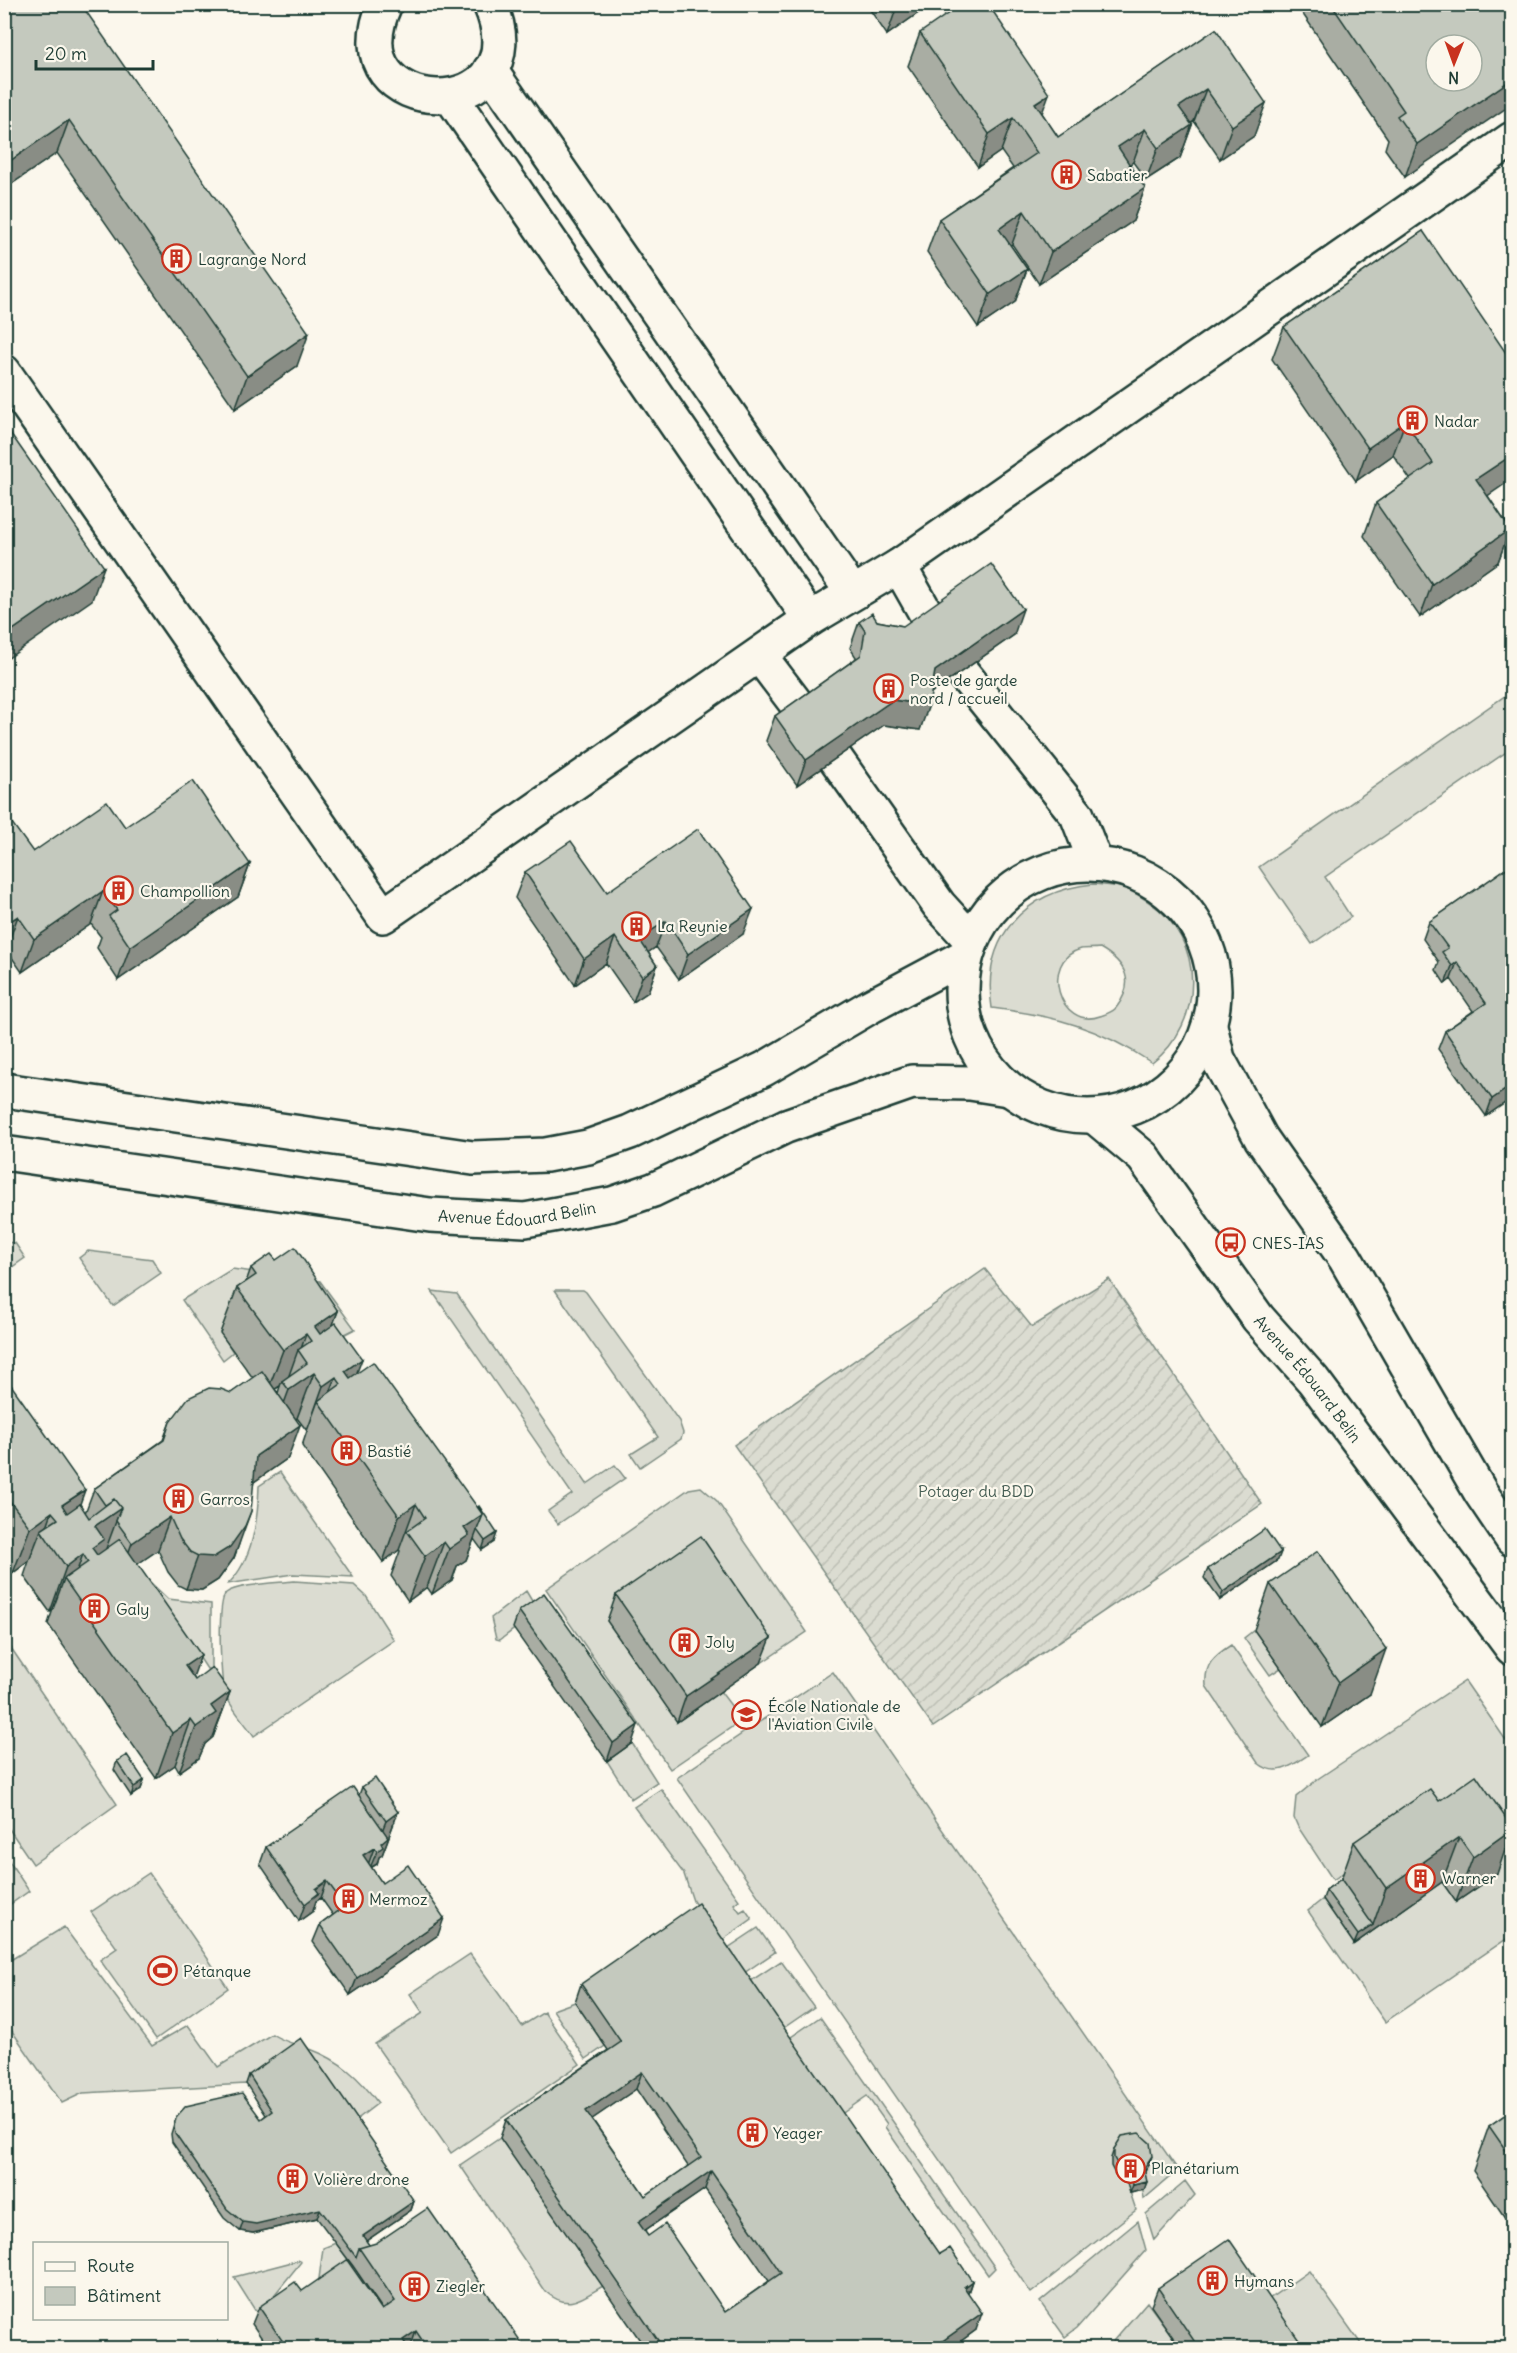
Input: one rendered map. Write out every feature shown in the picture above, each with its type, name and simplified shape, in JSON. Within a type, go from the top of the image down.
[{"type":"street","points":[[386,4],[378,21],[376,42],[381,62],[393,80],[410,92],[430,98],[451,97],[472,87],[490,70],[497,54],[499,37],[497,20],[490,4]]},
{"type":"street","points":[[490,70],[852,592]]},
{"type":"street","points":[[451,97],[810,619]]},
{"type":"street","points":[[4,372],[383,916],[760,656],[810,619],[899,566],[1512,139]]},
{"type":"street","points":[[899,566],[932,624]]},
{"type":"street","points":[[760,656],[804,714]]},
{"type":"street","points":[[962,672],[1077,815],[1096,864]]},
{"type":"street","points":[[836,759],[968,948]]},
{"type":"street","points":[[1096,864],[1128,870],[1158,884],[1182,906],[1201,933],[1212,963],[1215,995],[1210,1026],[1198,1053],[1180,1078],[1157,1097],[1127,1111],[1095,1117],[1064,1115],[1034,1105],[1008,1089],[983,1063],[967,1031],[962,1006],[961,980],[968,948],[992,907],[1021,882],[1057,867],[1096,864]]},
{"type":"street","points":[[4,1090],[474,1158],[546,1155],[588,1147],[630,1132],[754,1074],[968,948]]},
{"type":"street","points":[[1210,1026],[1218,1059],[1261,1138],[1345,1258],[1481,1493],[1512,1539]]},
{"type":"street","name":"Avenue Édouard Belin","points":[[4,1153],[430,1215],[525,1220],[612,1204],[653,1190],[786,1126],[912,1082],[960,1082],[1008,1089]]},
{"type":"street","name":"Avenue Édouard Belin","points":[[1095,1117],[1143,1157],[1253,1311],[1313,1380],[1512,1648]]},
{"type":"green space","points":[[1512,691],[1512,748],[1325,877],[1351,917],[1312,944],[1259,867]]},
{"type":"green space","points":[[1093,884],[1128,889],[1149,902],[1168,918],[1181,937],[1189,959],[1192,981],[1189,1004],[1182,1026],[1169,1046],[1152,1063],[1113,1040],[1075,1025],[1056,1019],[992,1008],[990,983],[1001,939],[1013,922],[1028,908],[1047,896],[1069,888]],"holes":[[[1100,948],[1122,967],[1125,974],[1127,982],[1122,999],[1114,1010],[1100,1016],[1086,1018],[1074,1013],[1065,1004],[1059,992],[1060,966],[1068,956],[1081,949]]]},
{"type":"green space","points":[[5,1242],[15,1243],[25,1258],[5,1272]]},
{"type":"green space","points":[[88,1251],[152,1259],[161,1273],[113,1306],[79,1258]]},
{"type":"green space","points":[[232,1269],[320,1281],[355,1329],[316,1349],[221,1333],[233,1352],[223,1360],[182,1300]]},
{"type":"green space","name":"Potager du BDD","points":[[985,1269],[1032,1327],[1109,1279],[1262,1504],[933,1727],[734,1445]]},
{"type":"green space","points":[[555,1290],[583,1290],[586,1292],[679,1421],[683,1433],[681,1439],[640,1467],[631,1454],[658,1437]]},
{"type":"green space","points":[[432,1291],[457,1294],[587,1484],[615,1465],[625,1478],[558,1524],[548,1511],[572,1494]]},
{"type":"green space","points":[[280,1472],[353,1577],[293,1574],[228,1584],[249,1551],[257,1512],[259,1486]]},
{"type":"green space","points":[[701,1487],[717,1501],[807,1632],[761,1663],[691,1562],[607,1621],[677,1721],[720,1691],[742,1720],[670,1769],[546,1589],[689,1489]]},
{"type":"green space","points":[[294,1581],[354,1585],[366,1596],[394,1640],[254,1736],[231,1705],[223,1687],[220,1642],[223,1599],[231,1590],[258,1584]]},
{"type":"green space","points":[[150,1582],[168,1599],[211,1604],[211,1669],[207,1669]]},
{"type":"green space","points":[[526,1591],[538,1611],[500,1640],[496,1639],[491,1618]]},
{"type":"green space","points":[[1254,1630],[1281,1668],[1270,1675],[1244,1638]]},
{"type":"green space","points":[[5,1639],[117,1804],[33,1864],[5,1823]]},
{"type":"green space","points":[[1231,1645],[1308,1755],[1284,1769],[1271,1770],[1258,1763],[1206,1686],[1211,1661]]},
{"type":"green space","points":[[833,1672],[1178,2170],[1144,2199],[1141,2177],[1149,2165],[1111,2158],[1115,2174],[1126,2180],[1136,2210],[1031,2293],[677,1778]]},
{"type":"green space","points":[[1465,1681],[1512,1749],[1512,1935],[1385,2022],[1308,1911],[1323,1899],[1354,1944],[1442,1882],[1456,1902],[1418,1820],[1333,1880],[1298,1827],[1294,1818],[1296,1797],[1319,1778]]},
{"type":"green space","points":[[632,1743],[657,1782],[631,1799],[607,1761]]},
{"type":"green space","points":[[661,1789],[739,1900],[734,1904],[740,1912],[745,1909],[752,1919],[721,1941],[693,1901],[684,1874],[634,1807]]},
{"type":"green space","points":[[5,1855],[29,1891],[4,1908]]},
{"type":"green space","points":[[149,1873],[228,1988],[156,2039],[100,1960],[117,1948],[91,1912]]},
{"type":"green space","points":[[64,1927],[152,2046],[188,2025],[218,2067],[272,2034],[285,2041],[321,2053],[340,2064],[364,2086],[378,2103],[351,2124],[246,2084],[83,2093],[62,2103],[5,2021],[4,1964]]},
{"type":"green space","points":[[758,1928],[775,1952],[741,1975],[725,1950]]},
{"type":"green space","points":[[470,1954],[522,2026],[544,2012],[580,2064],[451,2153],[375,2044],[423,2013],[410,1994]]},
{"type":"green space","points":[[781,1961],[814,2007],[782,2029],[749,1982]]},
{"type":"green space","points":[[575,2002],[605,2046],[586,2059],[553,2010]]},
{"type":"green space","points":[[820,2017],[995,2268],[988,2275],[885,2127],[887,2124],[867,2096],[830,2122],[778,2046]]},
{"type":"green space","points":[[500,2138],[603,2286],[581,2299],[568,2302],[554,2298],[546,2292],[460,2165]]},
{"type":"green space","points":[[1185,2181],[1195,2195],[1154,2240],[1146,2214]]},
{"type":"green space","points":[[1138,2221],[1146,2250],[1077,2328],[1065,2337],[1040,2302]]},
{"type":"green space","points":[[336,2243],[353,2266],[341,2278],[317,2294],[323,2248]]},
{"type":"green space","points":[[300,2260],[301,2262],[258,2315],[234,2277]]},
{"type":"green space","points":[[1309,2271],[1364,2348],[1300,2348],[1269,2299]]},
{"type":"green space","points":[[1147,2302],[1181,2348],[1107,2348]]},
{"type":"building","name":"Lagrange Nord","points":[[4,4],[81,4],[309,333],[247,376],[69,120],[4,165]]},
{"type":"building","points":[[893,4],[904,4],[896,9]]},
{"type":"building","points":[[962,4],[988,4],[1049,94],[1035,103],[1058,137],[1216,29],[1266,103],[1232,126],[1206,89],[1179,107],[1192,125],[1158,148],[1145,129],[1118,147],[1145,188],[1051,252],[1024,211],[999,229],[1027,269],[990,294],[939,219],[1037,153],[1013,118],[989,134],[920,33]]},
{"type":"building","points":[[1331,4],[1505,4],[1512,15],[1512,79],[1417,144],[1397,116],[1404,111]]},
{"type":"building","name":"Nadar","points":[[1423,231],[1506,353],[1512,349],[1512,455],[1476,479],[1510,529],[1432,584],[1376,503],[1433,463],[1405,422],[1368,448],[1284,327]]},
{"type":"building","points":[[4,424],[104,567],[4,636]]},
{"type":"building","name":"Poste de garde nord / accueil","points":[[991,564],[1023,609],[935,671],[929,705],[893,700],[806,760],[775,716],[861,655],[865,631],[859,622],[872,613],[877,621],[903,626]]},
{"type":"building","name":"Champollion","points":[[193,781],[250,864],[130,947],[109,916],[117,910],[103,891],[34,939],[18,916],[4,925],[4,812],[33,852],[107,801],[125,827]]},
{"type":"building","name":"La Reynie","points":[[698,829],[753,909],[688,954],[666,921],[639,939],[657,966],[642,977],[615,937],[584,959],[525,872],[571,841],[607,892]]},
{"type":"building","points":[[1511,865],[1512,1085],[1492,1099],[1445,1031],[1486,1003],[1457,962],[1452,966],[1442,952],[1448,948],[1429,922]]},
{"type":"building","points":[[295,1247],[338,1311],[315,1327],[320,1334],[336,1323],[362,1359],[345,1371],[350,1378],[373,1362],[483,1515],[464,1528],[469,1535],[449,1549],[444,1542],[425,1556],[407,1531],[425,1518],[416,1504],[399,1516],[318,1401],[341,1384],[336,1377],[323,1386],[314,1373],[289,1390],[282,1381],[307,1363],[298,1350],[311,1341],[306,1334],[283,1350],[237,1288],[256,1275],[251,1268],[271,1254],[276,1260]]},
{"type":"building","name":"Garros","points":[[262,1371],[300,1425],[256,1456],[251,1511],[245,1526],[230,1547],[214,1557],[198,1556],[190,1552],[180,1539],[170,1517],[132,1543],[116,1521],[121,1508],[114,1499],[105,1505],[94,1489],[164,1440],[170,1422],[188,1398],[209,1388],[231,1393]]},
{"type":"building","points":[[4,1375],[85,1490],[62,1505],[67,1513],[80,1504],[89,1518],[114,1499],[121,1508],[95,1526],[104,1539],[92,1548],[97,1555],[120,1539],[201,1655],[185,1666],[195,1680],[212,1667],[230,1692],[211,1706],[216,1713],[196,1727],[191,1720],[172,1733],[64,1579],[88,1562],[83,1554],[66,1567],[41,1530],[58,1519],[52,1512],[30,1528],[4,1493]]},
{"type":"building","points":[[479,1506],[497,1533],[485,1541],[477,1530],[483,1515]]},
{"type":"building","points":[[1265,1529],[1281,1552],[1223,1592],[1208,1569]]},
{"type":"building","name":"Joly","points":[[701,1536],[771,1638],[686,1696],[616,1595]]},
{"type":"building","points":[[1318,1551],[1386,1649],[1339,1682],[1270,1584]]},
{"type":"building","points":[[544,1593],[638,1725],[613,1743],[519,1611]]},
{"type":"building","points":[[127,1755],[144,1780],[134,1787],[117,1761]]},
{"type":"building","points":[[1476,1775],[1512,1829],[1473,1857],[1459,1837],[1386,1888],[1354,1842],[1430,1789],[1439,1801]]},
{"type":"building","points":[[375,1778],[398,1812],[386,1821],[362,1787]]},
{"type":"building","name":"Mermoz","points":[[353,1787],[388,1837],[381,1843],[383,1847],[377,1851],[374,1848],[363,1855],[382,1883],[408,1865],[444,1918],[357,1978],[320,1925],[345,1906],[327,1881],[316,1889],[319,1893],[305,1904],[266,1847]]},
{"type":"building","points":[[1341,1879],[1373,1925],[1358,1935],[1326,1890]]},
{"type":"building","name":"Yeager","points":[[698,1903],[940,2254],[950,2248],[972,2281],[964,2287],[982,2313],[931,2349],[664,2349],[506,2120],[621,2042],[581,1984]],"holes":[[[642,2072],[701,2157],[645,2196],[586,2111]],[[711,2171],[781,2273],[725,2312],[665,2224],[648,2236],[638,2222]]]},
{"type":"building","name":"Volière drone","points":[[301,2038],[414,2201],[363,2236],[369,2245],[359,2248],[356,2257],[320,2209],[256,2224],[243,2222],[227,2209],[175,2133],[176,2117],[186,2106],[242,2093],[261,2119],[272,2111],[249,2075]]},
{"type":"building","points":[[1512,2110],[1512,2159],[1489,2126]]},
{"type":"building","name":"Planétarium","points":[[1139,2133],[1150,2143],[1152,2156],[1144,2168],[1147,2182],[1133,2185],[1129,2171],[1118,2165],[1114,2158],[1114,2149],[1122,2136]]},
{"type":"building","name":"Ziegler","points":[[428,2208],[526,2349],[428,2349],[416,2331],[403,2340],[409,2349],[288,2349],[259,2307],[295,2282],[302,2291],[347,2260],[382,2310],[395,2301],[359,2248],[376,2243]]},
{"type":"building","name":"Hymans","points":[[1229,2239],[1305,2349],[1192,2349],[1197,2345],[1158,2288]]},
{"type":"place","name":"Sabatier","points":[[1066,175]]},
{"type":"place","name":"Lagrange Nord","points":[[177,259]]},
{"type":"place","name":"Nadar","points":[[1413,421]]},
{"type":"place","name":"Poste de garde nord / accueil","points":[[889,689]]},
{"type":"place","name":"Champollion","points":[[119,891]]},
{"type":"place","name":"La Reynie","points":[[636,926]]},
{"type":"place","name":"CNES-IAS","points":[[1231,1243]]},
{"type":"place","name":"Bastié","points":[[346,1451]]},
{"type":"place","name":"Garros","points":[[179,1499]]},
{"type":"place","name":"Galy","points":[[95,1609]]},
{"type":"place","name":"Joly","points":[[684,1642]]},
{"type":"place","name":"École Nationale de l'Aviation Civile","points":[[747,1715]]},
{"type":"place","name":"Warner","points":[[1421,1878]]},
{"type":"place","name":"Mermoz","points":[[348,1899]]},
{"type":"place","name":"Pétanque","points":[[162,1971]]},
{"type":"place","name":"Yeager","points":[[752,2133]]},
{"type":"place","name":"Planétarium","points":[[1130,2168]]},
{"type":"place","name":"Volière drone","points":[[293,2179]]},
{"type":"place","name":"Hymans","points":[[1213,2281]]},
{"type":"place","name":"Ziegler","points":[[415,2286]]}]
